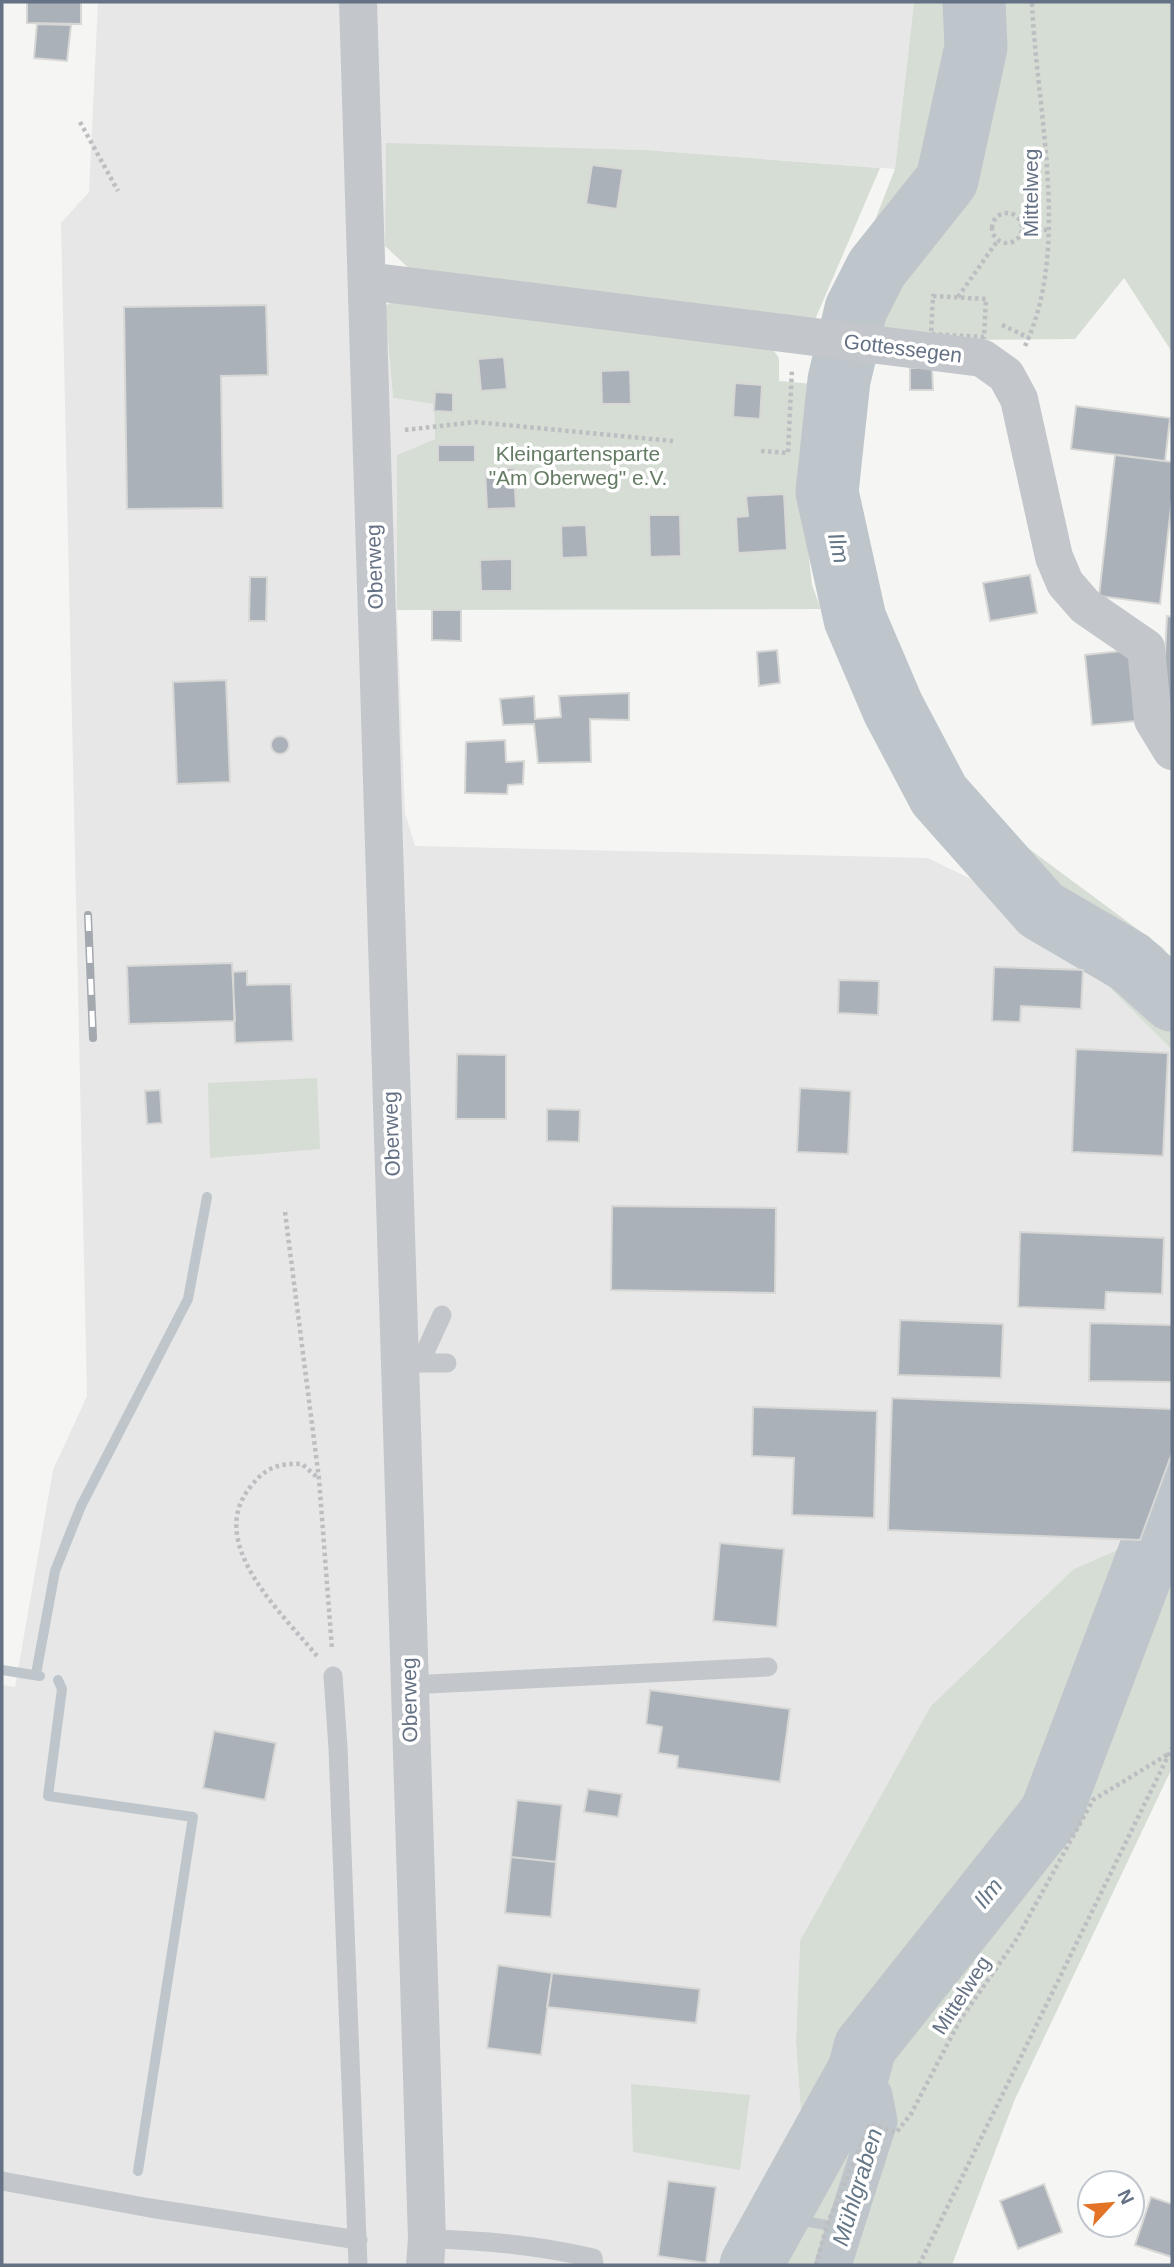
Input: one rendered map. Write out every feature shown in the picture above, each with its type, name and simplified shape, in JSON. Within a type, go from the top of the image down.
[{"type":"street","name":"Oberweg","points":[[358,2],[370,435],[409,1363],[409,1685],[426,2252]]},
{"type":"street","name":"Gottessegen","points":[[367,281],[982,358],[1006,375]]},
{"type":"street","points":[[1006,375],[1019,399],[1058,566],[1065,583],[1084,606],[1146,648],[1153,720],[1172,751]]},
{"type":"lane","points":[[409,1363],[442,1315]]},
{"type":"lane","points":[[409,1363],[447,1363]]},
{"type":"lane","points":[[409,1685],[768,1667]]},
{"type":"lane","points":[[333,1676],[358,2265]]},
{"type":"lane","points":[[2,2181],[149,2208],[358,2240]]},
{"type":"lane","points":[[426,2252],[502,2241],[593,2258],[594,2265]]},
{"type":"path","name":"Mittelweg","points":[[1006,375],[1021,354],[1038,320],[1046,230],[1045,125],[1033,45],[1032,2]]},
{"type":"path","points":[[80,122],[118,191]]},
{"type":"path","points":[[999,214],[1015,214],[1023,228],[1017,240],[1007,243],[998,240],[992,228],[999,214]]},
{"type":"path","points":[[1023,228],[1046,230]]},
{"type":"path","points":[[957,297],[998,240]]},
{"type":"path","points":[[761,451],[788,453],[805,336]]},
{"type":"path","points":[[370,435],[475,422],[673,441]]},
{"type":"path","points":[[285,1212],[319,1479],[328,1569],[333,1676]]},
{"type":"path","points":[[319,1479],[302,1464],[284,1463],[265,1470],[249,1488],[237,1509],[235,1533],[240,1554],[265,1593],[333,1676]]},
{"type":"path","name":"Mittelweg","points":[[816,2265],[827,2225],[870,2123],[896,2133],[911,2114],[960,2020],[1023,1928],[1093,1800],[1171,1751]]},
{"type":"path","points":[[919,2265],[1171,1751]]},
{"type":"shaded area","points":[[98,2],[914,2],[895,169],[646,150],[386,144],[385,306],[393,398],[434,404],[435,439],[397,455],[397,610],[405,813],[415,846],[928,858],[1030,908],[1172,1050],[1172,1453],[1140,1540],[1074,1569],[800,1941],[796,2042],[801,2113],[764,2265],[2,2265],[2,1685],[15,1687],[53,1470],[87,1396],[61,223],[89,192]]},
{"type":"green space","points":[[914,2],[1172,2],[1172,352],[1124,278],[1075,339],[962,340],[867,330],[888,297],[872,320],[836,320],[895,169]]},
{"type":"green space","points":[[386,143],[646,150],[880,168],[814,322],[414,273],[385,246]]},
{"type":"green space","name":"Kleingartensparte \"Am Oberweg\" e.V.","points":[[397,298],[772,348],[779,358],[779,381],[813,384],[799,466],[812,585],[821,609],[397,610],[397,455],[435,439],[434,404],[393,398],[385,306]]},
{"type":"green space","points":[[1005,831],[1163,948],[1172,963],[1172,1050],[1030,908]]},
{"type":"green space","points":[[317,1078],[320,1149],[210,1158],[208,1083]]},
{"type":"green space","points":[[1172,1453],[1172,1768],[1015,2099],[952,2265],[764,2265],[801,2113],[796,2042],[800,1941],[931,1706],[1074,1569],[1140,1540]]},
{"type":"green space","points":[[631,2084],[750,2095],[740,2170],[633,2152]]},
{"type":"building","points":[[27,2],[81,2],[81,24],[27,23]]},
{"type":"building","points":[[37,24],[71,25],[67,61],[34,58]]},
{"type":"building","points":[[592,165],[623,169],[617,209],[586,204]]},
{"type":"building","points":[[266,305],[268,375],[221,376],[223,508],[127,509],[124,307]]},
{"type":"building","points":[[504,357],[507,389],[481,391],[478,359]]},
{"type":"building","points":[[910,368],[932,368],[933,390],[910,390]]},
{"type":"building","points":[[630,370],[631,404],[602,404],[601,371]]},
{"type":"building","points":[[735,383],[762,385],[760,419],[733,417]]},
{"type":"building","points":[[435,392],[453,393],[453,412],[434,411]]},
{"type":"building","points":[[1076,406],[1170,418],[1165,461],[1071,449]]},
{"type":"building","points":[[438,445],[475,445],[475,462],[438,462]]},
{"type":"building","points":[[1115,455],[1172,462],[1172,498],[1160,604],[1099,596]]},
{"type":"building","points":[[514,468],[516,508],[487,509],[485,469]]},
{"type":"building","points":[[784,494],[787,550],[738,553],[736,517],[748,516],[746,496]]},
{"type":"building","points":[[649,515],[680,515],[681,556],[650,557]]},
{"type":"building","points":[[586,525],[588,557],[562,558],[561,526]]},
{"type":"building","points":[[512,559],[512,591],[481,591],[480,560]]},
{"type":"building","points":[[1030,575],[1037,613],[990,621],[983,583]]},
{"type":"building","points":[[250,577],[267,577],[266,621],[249,621]]},
{"type":"building","points":[[432,610],[461,610],[461,641],[432,640]]},
{"type":"building","points":[[1167,616],[1172,617],[1172,718],[1162,717]]},
{"type":"building","points":[[777,650],[780,683],[759,686],[757,652]]},
{"type":"building","points":[[1130,650],[1137,721],[1092,725],[1085,655]]},
{"type":"building","points":[[226,680],[230,782],[177,784],[173,682]]},
{"type":"building","points":[[629,693],[629,720],[590,719],[591,762],[538,763],[534,724],[503,725],[500,699],[534,696],[535,719],[561,717],[559,696]]},
{"type":"building","points":[[280,736],[286,739],[289,745],[286,751],[280,754],[274,751],[271,745],[274,739]]},
{"type":"building","points":[[505,740],[506,762],[524,761],[523,784],[508,785],[507,794],[465,793],[466,742]]},
{"type":"building","points":[[232,963],[235,1021],[129,1024],[127,966]]},
{"type":"building","points":[[994,967],[1083,970],[1081,1009],[1021,1006],[1020,1022],[992,1021]]},
{"type":"building","points":[[247,971],[247,985],[291,984],[293,1041],[235,1043],[233,972]]},
{"type":"building","points":[[839,980],[879,981],[878,1015],[838,1013]]},
{"type":"building","points":[[1076,1049],[1168,1053],[1163,1156],[1072,1152]]},
{"type":"building","points":[[457,1054],[506,1055],[506,1119],[456,1119]]},
{"type":"building","points":[[800,1088],[851,1091],[848,1154],[797,1152]]},
{"type":"building","points":[[160,1090],[162,1123],[147,1124],[145,1091]]},
{"type":"building","points":[[547,1109],[580,1110],[579,1142],[547,1141]]},
{"type":"building","points":[[612,1206],[776,1208],[775,1293],[611,1290]]},
{"type":"building","points":[[1020,1232],[1164,1238],[1162,1294],[1106,1292],[1105,1310],[1018,1307]]},
{"type":"building","points":[[900,1320],[1003,1324],[1001,1378],[898,1375]]},
{"type":"building","points":[[1090,1323],[1172,1325],[1172,1382],[1089,1381]]},
{"type":"building","points":[[892,1398],[1172,1409],[1172,1453],[1140,1540],[888,1530]]},
{"type":"building","points":[[753,1407],[877,1411],[874,1518],[792,1515],[794,1458],[752,1456]]},
{"type":"building","points":[[720,1543],[784,1549],[777,1627],[713,1621]]},
{"type":"building","points":[[650,1690],[790,1709],[780,1782],[677,1768],[678,1756],[658,1753],[662,1727],[646,1724]]},
{"type":"building","points":[[214,1731],[276,1743],[265,1800],[203,1788]]},
{"type":"building","points":[[588,1789],[622,1794],[618,1817],[584,1812]]},
{"type":"building","points":[[517,1800],[562,1805],[556,1862],[511,1857]]},
{"type":"building","points":[[511,1857],[556,1862],[551,1917],[505,1913]]},
{"type":"building","points":[[498,1965],[552,1973],[541,2055],[487,2048]]},
{"type":"building","points":[[552,1973],[700,1989],[696,2023],[547,2007]]},
{"type":"building","points":[[668,2181],[716,2187],[706,2263],[658,2256]]},
{"type":"building","points":[[1044,2184],[1062,2232],[1018,2249],[1000,2201]]},
{"type":"building","points":[[1151,2197],[1172,2204],[1172,2257],[1135,2245],[1137,2239],[1146,2239],[1146,2212]]},
{"type":"waterway","name":"Ilm","points":[[974,2],[976,47],[947,180],[877,268],[856,309],[839,380],[827,492],[855,619],[893,708],[939,795],[1041,910],[1130,962],[1172,1000]]},
{"type":"waterway","points":[[36,1674],[55,1571],[81,1506],[188,1299],[207,1197]]},
{"type":"waterway","name":"Ilm","points":[[751,2265],[859,2070],[865,2047],[1051,1813],[1172,1493]]},
{"type":"waterway","points":[[2,1670],[40,1676]]},
{"type":"waterway","points":[[58,1680],[62,1689],[48,1796],[193,1817],[138,2171]]},
{"type":"waterway","name":"Mühlgraben","points":[[833,2265],[879,2121],[874,2095],[859,2070]]},
{"type":"waterway","points":[[780,2217],[844,2228]]},
{"type":"railway","points":[[88,915],[93,1038]]}]
